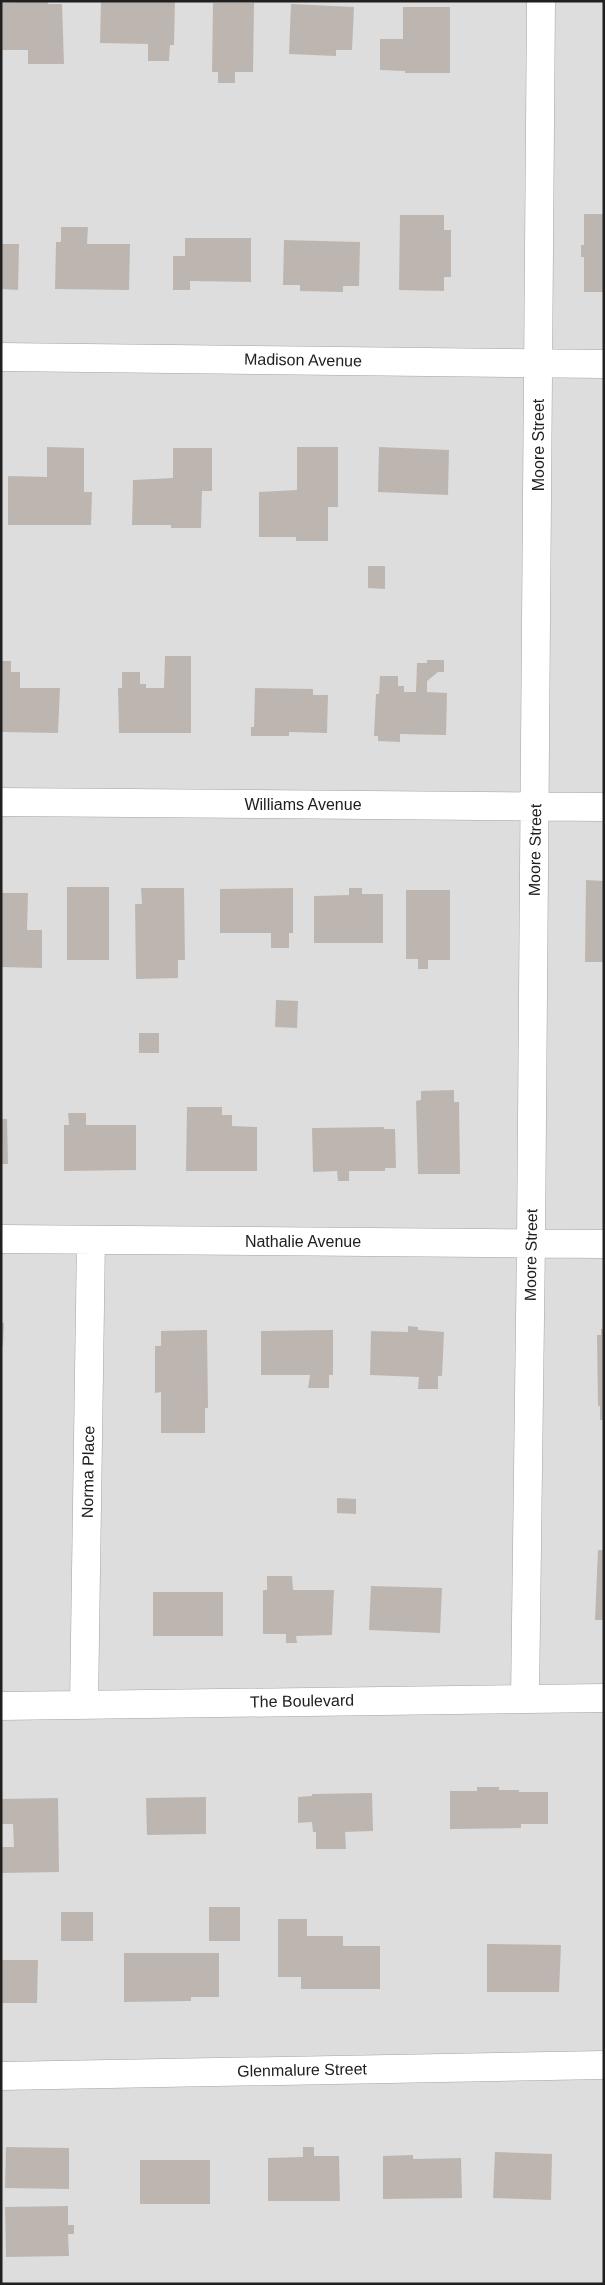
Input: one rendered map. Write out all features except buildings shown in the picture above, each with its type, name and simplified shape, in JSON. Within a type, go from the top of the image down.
[{"type":"street","name":"Moore Street","points":[[525,1698],[531,1243],[541,1]]},
{"type":"street","name":"Madison Avenue","points":[[1,357],[604,364]]},
{"type":"street","name":"Williams Avenue","points":[[1,802],[604,807]]},
{"type":"street","name":"Nathalie Avenue","points":[[1,1239],[604,1244]]},
{"type":"street","name":"Norma Place","points":[[84,1705],[91,1240]]},
{"type":"street","name":"The Boulevard","points":[[1,1706],[604,1698]]},
{"type":"street","name":"Glenmalure Street","points":[[1,2076],[604,2065]]},
{"type":"shaded area","points":[[1,1],[604,1],[604,2284],[1,2284]]}]
